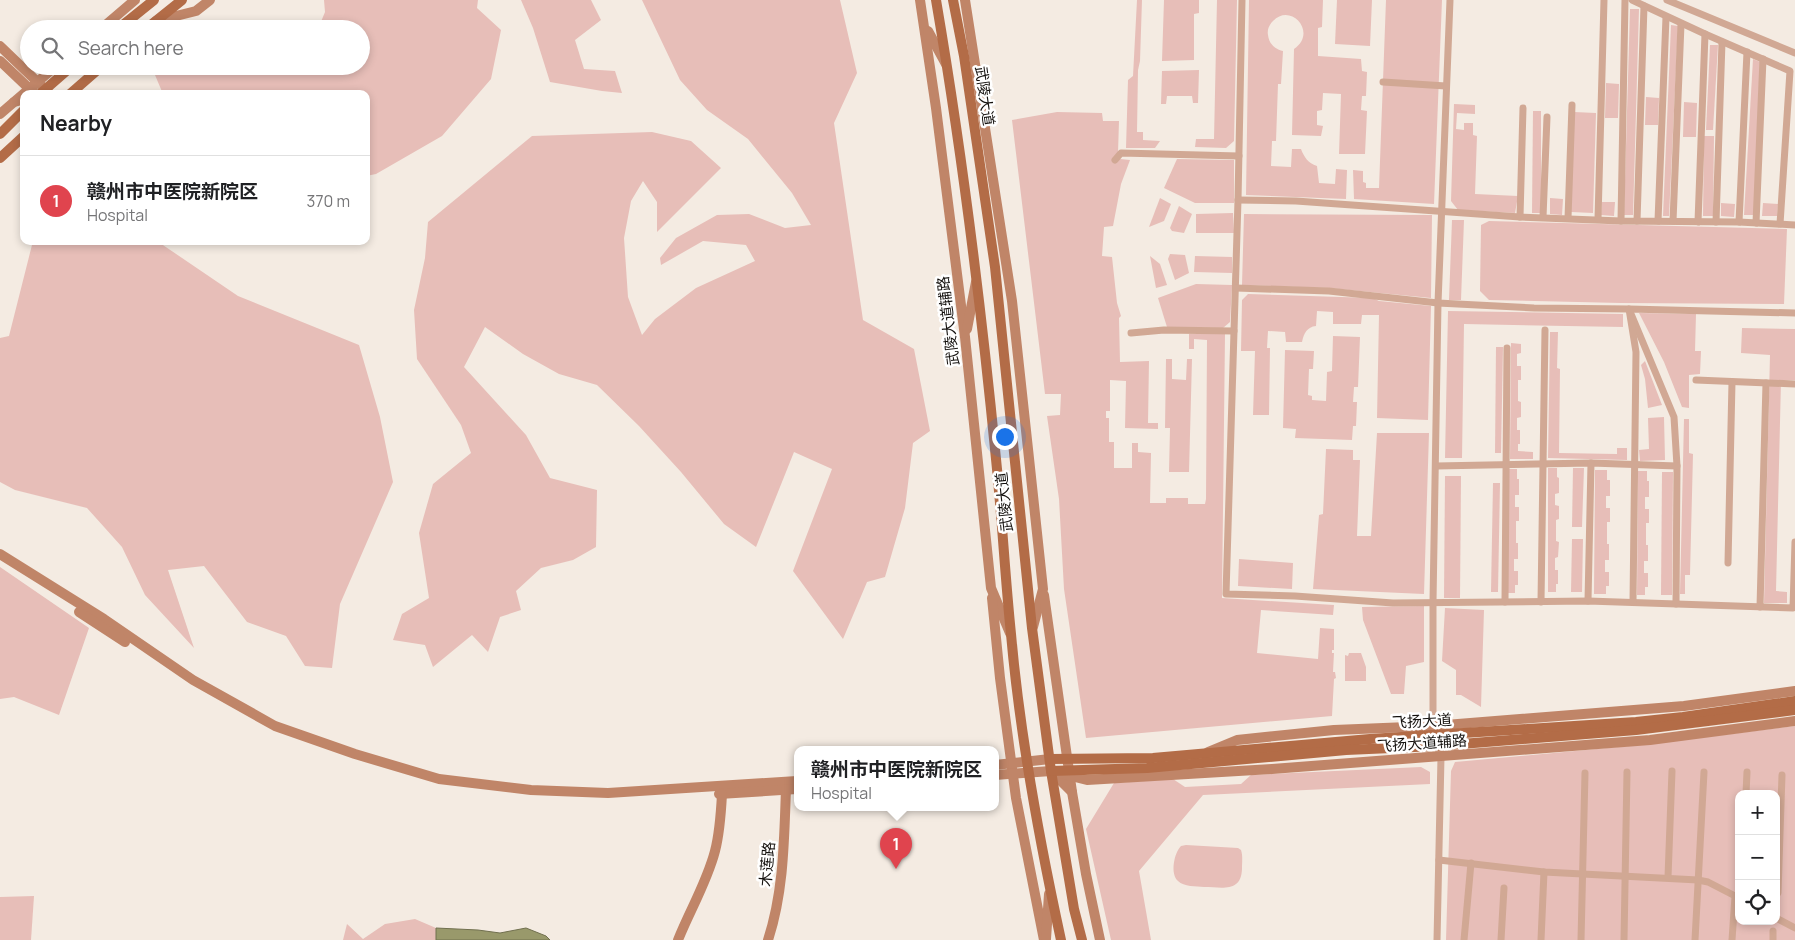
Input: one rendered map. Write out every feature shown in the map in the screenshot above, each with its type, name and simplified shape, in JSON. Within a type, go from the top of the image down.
[{"type":"main road","points":[[129,20],[154,0]]},
{"type":"main road","points":[[157,20],[182,0]]},
{"type":"main road","name":"武陵大道","points":[[936,0],[948,67],[976,281],[997,460],[1011,636],[1026,762],[1061,940]]},
{"type":"main road","name":"武陵大道","points":[[954,0],[995,267],[1032,628],[1051,771],[1074,910],[1082,940]]},
{"type":"main road","points":[[39,90],[60,75]]},
{"type":"main road","points":[[75,90],[92,75]]},
{"type":"main road","points":[[0,134],[20,114]]},
{"type":"main road","points":[[0,158],[20,140]]},
{"type":"main road","name":"飞扬大道","points":[[1050,759],[1153,758],[1370,739],[1433,731],[1523,730],[1683,717],[1795,701]]},
{"type":"main road","name":"飞扬大道","points":[[1051,771],[1069,773],[1147,768],[1346,750],[1437,746],[1636,730],[1795,710]]},
{"type":"street","points":[[112,20],[135,0]]},
{"type":"street","points":[[160,20],[196,11],[210,0]]},
{"type":"street","name":"武陵大道辅路","points":[[920,0],[965,337],[991,588],[1011,636]]},
{"type":"street","points":[[1242,0],[1236,288],[1226,594],[1294,596],[1393,603],[1588,601],[1793,608],[1795,542]]},
{"type":"street","points":[[1437,940],[1440,757],[1433,731],[1433,602],[1438,303],[1450,0]]},
{"type":"street","points":[[1598,219],[1604,0]]},
{"type":"street","points":[[1621,221],[1625,0]]},
{"type":"street","points":[[1632,0],[1681,24],[1790,71],[1780,224]]},
{"type":"street","points":[[1667,0],[1795,54]]},
{"type":"street","points":[[964,56],[966,4]]},
{"type":"street","points":[[966,4],[1012,301],[1043,590],[1069,773],[1086,874],[1100,940]]},
{"type":"street","points":[[1637,221],[1644,6]]},
{"type":"street","points":[[1658,221],[1666,17]]},
{"type":"street","points":[[924,23],[948,67]]},
{"type":"street","points":[[1673,221],[1681,24]]},
{"type":"street","points":[[1698,222],[1705,34]]},
{"type":"street","points":[[1716,222],[1722,42]]},
{"type":"street","points":[[0,46],[20,69]]},
{"type":"street","points":[[1739,222],[1747,52]]},
{"type":"street","points":[[1756,223],[1763,59]]},
{"type":"street","points":[[0,61],[39,90]]},
{"type":"street","points":[[26,75],[39,90]]},
{"type":"street","points":[[39,90],[50,75]]},
{"type":"street","points":[[1382,82],[1446,86]]},
{"type":"street","points":[[0,114],[19,101]]},
{"type":"street","points":[[1568,218],[1572,105]]},
{"type":"street","points":[[1520,217],[1523,108]]},
{"type":"street","points":[[1543,217],[1547,117]]},
{"type":"street","points":[[1115,160],[1121,153],[1239,156]]},
{"type":"street","points":[[1238,200],[1296,201],[1520,217],[1795,225]]},
{"type":"street","points":[[995,267],[1012,301]]},
{"type":"street","points":[[965,337],[976,281]]},
{"type":"street","points":[[1236,288],[1329,291],[1438,303],[1534,308],[1795,312]]},
{"type":"street","points":[[1629,309],[1636,352],[1633,602]]},
{"type":"street","points":[[1629,309],[1674,416],[1677,466],[1676,604]]},
{"type":"street","points":[[1131,333],[1164,330],[1234,331]]},
{"type":"street","points":[[1542,602],[1545,330]]},
{"type":"street","points":[[1505,602],[1507,348]]},
{"type":"street","points":[[1696,380],[1795,384]]},
{"type":"street","points":[[1728,563],[1732,382]]},
{"type":"street","points":[[1760,607],[1766,383]]},
{"type":"street","points":[[1436,466],[1591,463],[1677,466]]},
{"type":"street","points":[[1588,601],[1591,463]]},
{"type":"street","points":[[0,554],[104,620],[193,680],[276,726],[355,754],[440,779],[531,790],[608,793],[794,781]]},
{"type":"street","points":[[0,562],[100,625],[189,686],[272,730],[352,759],[437,784],[531,795],[608,798],[722,794],[794,789]]},
{"type":"street","points":[[991,588],[1012,768],[1045,940]]},
{"type":"street","points":[[1032,628],[1043,590]]},
{"type":"street","name":"飞扬大道辅路","points":[[1204,754],[1237,740],[1334,730],[1433,731],[1554,716],[1684,706],[1795,690]]},
{"type":"street","points":[[1742,697],[1775,704]]},
{"type":"street","points":[[1714,732],[1749,715]]},
{"type":"street","points":[[1523,730],[1554,716]]},
{"type":"street","name":"飞扬大道辅路","points":[[1069,773],[1087,780],[1440,757],[1650,740],[1795,721]]},
{"type":"street","points":[[1334,730],[1370,739]]},
{"type":"street","points":[[1493,741],[1532,749]]},
{"type":"street","points":[[999,773],[1026,762],[1050,759]]},
{"type":"street","points":[[999,766],[1029,773],[1051,771],[1072,792]]},
{"type":"street","points":[[1668,877],[1672,770]]},
{"type":"street","points":[[1624,940],[1627,772]]},
{"type":"street","points":[[1695,940],[1704,772]]},
{"type":"street","points":[[1746,790],[1747,772]]},
{"type":"street","points":[[1582,940],[1585,773]]},
{"type":"street","points":[[1778,880],[1782,775]]},
{"type":"street","name":"木莲路","points":[[768,940],[778,900],[784,858],[786,789]]},
{"type":"street","points":[[678,940],[705,880],[715,851],[720,825],[722,794]]},
{"type":"street","points":[[1439,860],[1544,872],[1698,880],[1708,882],[1735,896]]},
{"type":"street","points":[[1464,940],[1471,863]]},
{"type":"street","points":[[1541,940],[1544,872]]},
{"type":"street","points":[[1045,940],[1050,888]]},
{"type":"street","points":[[1501,940],[1504,888]]},
{"type":"street","points":[[1732,940],[1735,914]]},
{"type":"street","points":[[1780,920],[1795,928]]},
{"type":"street","points":[[1773,931],[1773,940]]},
{"type":"shaded area","points":[[324,0],[478,0],[477,8],[501,30],[491,79],[442,136],[376,174],[370,175],[370,90],[161,90],[155,75],[370,75],[370,20],[322,20],[325,12]]},
{"type":"shaded area","points":[[521,0],[591,0],[601,20],[575,40],[584,69],[615,71],[622,93],[550,82],[533,28]]},
{"type":"shaded area","points":[[642,0],[840,0],[857,73],[834,123],[863,320],[914,349],[930,431],[913,443],[905,508],[885,577],[867,582],[843,639],[793,571],[832,469],[794,452],[756,547],[724,524],[681,472],[639,426],[597,385],[559,374],[523,354],[485,327],[464,367],[526,435],[550,478],[597,490],[596,547],[573,560],[541,568],[516,591],[521,610],[500,617],[488,652],[472,635],[433,667],[425,645],[393,640],[402,614],[429,598],[419,533],[433,484],[471,453],[461,425],[417,359],[414,310],[425,258],[428,222],[532,136],[652,132],[691,141],[721,168],[657,232],[657,202],[643,181],[631,201],[624,238],[628,297],[642,335],[655,319],[696,288],[755,261],[746,245],[703,241],[661,265],[660,258],[676,238],[717,215],[749,214],[785,228],[811,225],[792,193],[748,139],[707,110],[680,80]]},
{"type":"shaded area","points":[[1137,0],[1142,0],[1137,132],[1143,132],[1143,140],[1160,141],[1155,148],[1126,148],[1128,80],[1133,76]]},
{"type":"shaded area","points":[[1164,0],[1199,0],[1199,13],[1194,14],[1194,60],[1162,61]]},
{"type":"shaded area","points":[[1217,0],[1237,0],[1234,141],[1226,148],[1195,147],[1196,139],[1214,139]]},
{"type":"shaded area","points":[[1249,0],[1323,0],[1322,27],[1318,28],[1318,56],[1361,59],[1362,71],[1367,72],[1366,96],[1362,96],[1361,110],[1367,111],[1365,154],[1339,154],[1341,94],[1323,93],[1322,110],[1317,111],[1317,125],[1323,126],[1321,136],[1292,135],[1294,49],[1301,42],[1303,28],[1294,17],[1287,15],[1280,16],[1270,24],[1268,35],[1271,43],[1283,51],[1281,84],[1278,84],[1276,141],[1272,141],[1271,166],[1291,167],[1292,149],[1301,149],[1307,159],[1317,166],[1319,183],[1335,184],[1336,169],[1347,170],[1346,199],[1246,195]]},
{"type":"shaded area","points":[[1337,0],[1372,0],[1370,46],[1335,44]]},
{"type":"shaded area","points":[[1386,0],[1442,0],[1434,204],[1354,199],[1353,170],[1363,171],[1363,182],[1366,183],[1366,188],[1379,188]]},
{"type":"shaded area","points":[[1630,9],[1639,9],[1633,215],[1624,215]]},
{"type":"shaded area","points":[[1671,25],[1678,26],[1669,216],[1663,216]]},
{"type":"shaded area","points":[[1710,45],[1718,45],[1713,130],[1706,130]]},
{"type":"shaded area","points":[[1753,59],[1760,62],[1754,215],[1744,215]]},
{"type":"shaded area","points":[[1199,70],[1198,103],[1193,103],[1192,96],[1167,96],[1166,104],[1161,104],[1162,71]]},
{"type":"shaded area","points":[[1606,83],[1619,84],[1618,118],[1605,118]]},
{"type":"shaded area","points":[[1646,97],[1659,98],[1658,125],[1645,125]]},
{"type":"shaded area","points":[[1684,102],[1697,103],[1696,137],[1683,137]]},
{"type":"shaded area","points":[[1454,104],[1475,105],[1475,114],[1457,113],[1456,129],[1464,130],[1464,123],[1473,123],[1473,135],[1477,136],[1475,194],[1518,196],[1515,213],[1458,210],[1451,201]]},
{"type":"shaded area","points":[[1533,111],[1541,111],[1541,213],[1532,213]]},
{"type":"shaded area","points":[[1057,112],[1102,113],[1103,121],[1119,121],[1118,153],[1120,159],[1130,160],[1121,184],[1113,226],[1104,227],[1102,256],[1112,257],[1117,303],[1121,316],[1119,318],[1120,362],[1149,361],[1148,423],[1158,423],[1158,429],[1125,428],[1126,381],[1110,380],[1110,411],[1106,411],[1106,418],[1109,418],[1109,442],[1114,442],[1114,468],[1132,468],[1132,443],[1138,443],[1138,452],[1151,453],[1150,503],[1166,503],[1166,498],[1188,498],[1188,504],[1205,504],[1207,340],[1194,339],[1194,349],[1189,349],[1189,334],[1225,334],[1222,598],[1334,605],[1333,615],[1261,610],[1257,653],[1318,659],[1320,628],[1334,629],[1334,650],[1332,650],[1332,653],[1334,653],[1333,672],[1335,672],[1336,678],[1334,679],[1332,716],[1086,738],[1064,589],[1059,499],[1047,416],[1060,415],[1061,394],[1045,394],[1012,120]]},
{"type":"shaded area","points":[[1574,112],[1596,113],[1593,213],[1571,212]]},
{"type":"shaded area","points":[[1704,136],[1714,136],[1713,216],[1703,216]]},
{"type":"shaded area","points":[[1177,159],[1234,160],[1234,203],[1195,203],[1164,188]]},
{"type":"shaded area","points":[[1160,198],[1171,204],[1164,221],[1149,227]]},
{"type":"shaded area","points":[[1550,198],[1563,199],[1562,215],[1550,214]]},
{"type":"shaded area","points":[[1602,202],[1615,202],[1614,216],[1601,215]]},
{"type":"shaded area","points":[[1721,203],[1735,204],[1734,217],[1721,216]]},
{"type":"shaded area","points":[[1763,203],[1778,204],[1777,216],[1762,216]]},
{"type":"shaded area","points":[[1179,206],[1192,214],[1184,233],[1172,231],[1170,228]]},
{"type":"shaded area","points":[[1233,213],[1234,233],[1196,233],[1196,214]]},
{"type":"shaded area","points":[[1244,214],[1432,215],[1431,298],[1329,288],[1242,285]]},
{"type":"shaded area","points":[[1452,220],[1464,220],[1461,300],[1449,300]]},
{"type":"shaded area","points":[[1489,221],[1787,229],[1784,304],[1489,300],[1480,291],[1481,225]]},
{"type":"shaded area","points":[[32,245],[163,245],[238,296],[359,345],[380,417],[393,482],[340,604],[332,668],[305,666],[286,636],[247,622],[204,566],[168,570],[194,648],[145,595],[122,547],[87,508],[15,490],[0,482],[0,338],[9,336]]},
{"type":"shaded area","points":[[1170,254],[1185,255],[1189,273],[1175,280],[1168,259]]},
{"type":"shaded area","points":[[1150,256],[1160,264],[1167,285],[1156,288]]},
{"type":"shaded area","points":[[1195,256],[1232,257],[1232,273],[1194,272]]},
{"type":"shaded area","points":[[1196,284],[1232,285],[1230,322],[1223,328],[1167,327],[1158,298]]},
{"type":"shaded area","points":[[1248,294],[1373,298],[1379,301],[1431,306],[1428,420],[1377,418],[1379,315],[1362,315],[1361,324],[1333,324],[1333,312],[1317,311],[1316,326],[1306,331],[1302,342],[1286,342],[1285,332],[1268,331],[1267,348],[1270,348],[1269,415],[1253,415],[1255,351],[1241,351],[1242,300]]},
{"type":"shaded area","points":[[1448,311],[1623,314],[1623,327],[1464,324],[1462,458],[1445,458]]},
{"type":"shaded area","points":[[1639,313],[1696,314],[1695,351],[1701,351],[1700,374],[1689,375],[1689,408],[1682,407],[1664,362]]},
{"type":"shaded area","points":[[1742,328],[1795,329],[1795,380],[1781,380],[1776,591],[1787,592],[1787,603],[1764,603],[1770,355],[1741,353]]},
{"type":"shaded area","points":[[1550,332],[1558,332],[1557,368],[1560,369],[1559,453],[1617,454],[1617,448],[1627,448],[1627,460],[1548,458]]},
{"type":"shaded area","points":[[1333,336],[1360,337],[1358,387],[1354,387],[1353,402],[1357,402],[1356,426],[1353,426],[1352,440],[1295,438],[1296,429],[1283,428],[1285,350],[1314,351],[1313,369],[1309,369],[1308,395],[1312,396],[1312,400],[1326,401],[1327,372],[1332,371]]},
{"type":"shaded area","points":[[1511,343],[1521,344],[1521,353],[1517,354],[1517,366],[1521,366],[1521,380],[1518,380],[1518,401],[1521,402],[1521,417],[1517,418],[1517,430],[1520,430],[1518,451],[1533,452],[1533,459],[1510,459]]},
{"type":"shaded area","points":[[1496,347],[1503,347],[1501,453],[1495,453]]},
{"type":"shaded area","points":[[1166,359],[1172,359],[1172,379],[1186,380],[1187,359],[1192,359],[1189,472],[1169,472],[1170,428],[1165,428]]},
{"type":"shaded area","points":[[1645,361],[1662,405],[1648,408],[1645,379],[1641,365]]},
{"type":"shaded area","points":[[1664,417],[1665,460],[1640,461],[1639,450],[1649,449],[1648,418]]},
{"type":"shaded area","points":[[1684,419],[1689,419],[1689,453],[1693,454],[1690,575],[1685,575],[1685,594],[1680,594]]},
{"type":"shaded area","points":[[1377,433],[1429,433],[1424,594],[1313,589],[1319,515],[1323,514],[1326,449],[1353,450],[1353,460],[1360,460],[1357,536],[1371,536]]},
{"type":"shaded area","points":[[1548,468],[1557,468],[1557,477],[1559,478],[1559,493],[1555,494],[1555,505],[1559,506],[1559,519],[1556,520],[1556,541],[1559,542],[1558,557],[1555,558],[1555,570],[1558,570],[1556,592],[1548,592]]},
{"type":"shaded area","points":[[1573,468],[1584,468],[1582,527],[1572,527]]},
{"type":"shaded area","points":[[1508,469],[1517,469],[1517,479],[1519,479],[1519,495],[1515,495],[1515,507],[1519,507],[1519,521],[1516,521],[1518,559],[1514,559],[1514,571],[1518,571],[1518,585],[1515,585],[1515,593],[1507,593]]},
{"type":"shaded area","points":[[1595,470],[1607,470],[1607,480],[1610,480],[1610,496],[1606,496],[1606,508],[1610,508],[1610,522],[1607,522],[1609,560],[1605,560],[1605,572],[1609,572],[1609,586],[1606,586],[1606,594],[1594,594]]},
{"type":"shaded area","points":[[1638,471],[1647,471],[1647,481],[1649,481],[1649,497],[1645,497],[1645,509],[1649,509],[1649,523],[1646,523],[1648,561],[1644,561],[1644,573],[1648,573],[1648,587],[1645,587],[1645,595],[1637,595]]},
{"type":"shaded area","points":[[1662,472],[1673,472],[1672,595],[1661,595]]},
{"type":"shaded area","points":[[1445,476],[1461,476],[1460,598],[1444,598]]},
{"type":"shaded area","points":[[1493,483],[1500,483],[1498,592],[1491,592]]},
{"type":"shaded area","points":[[1572,539],[1583,539],[1582,592],[1571,592]]},
{"type":"shaded area","points":[[1239,559],[1293,563],[1292,589],[1238,586]]},
{"type":"shaded area","points":[[0,567],[89,628],[59,715],[14,697],[0,699]]},
{"type":"shaded area","points":[[1424,606],[1424,662],[1406,666],[1404,694],[1391,694],[1363,620],[1362,607]]},
{"type":"shaded area","points":[[1445,608],[1484,610],[1481,707],[1461,695],[1456,695],[1456,670],[1442,661]]},
{"type":"shaded area","points":[[1349,653],[1361,653],[1366,667],[1366,681],[1345,681],[1345,655],[1348,656]]},
{"type":"shaded area","points":[[1795,726],[1795,940],[1446,940],[1451,771],[1455,762],[1650,744]]},
{"type":"shaded area","points":[[1421,767],[1430,772],[1430,784],[1203,795],[1139,871],[1151,940],[1111,940],[1086,829],[1114,783],[1173,779],[1185,787],[1241,784],[1251,775]]},
{"type":"shaded area","points":[[1181,846],[1238,848],[1241,850],[1242,869],[1238,882],[1224,888],[1190,886],[1178,881],[1174,874],[1176,853]]},
{"type":"shaded area","points":[[34,896],[31,940],[0,940],[0,897]]},
{"type":"shaded area","points":[[415,919],[436,928],[436,940],[343,940],[347,924],[363,939],[385,924]]},
{"type":"shaded area","points":[[436,928],[500,933],[526,928],[546,936],[550,940],[436,940]]},
{"type":"place","name":"赣州市中医院新院区","points":[[896,869]]}]
